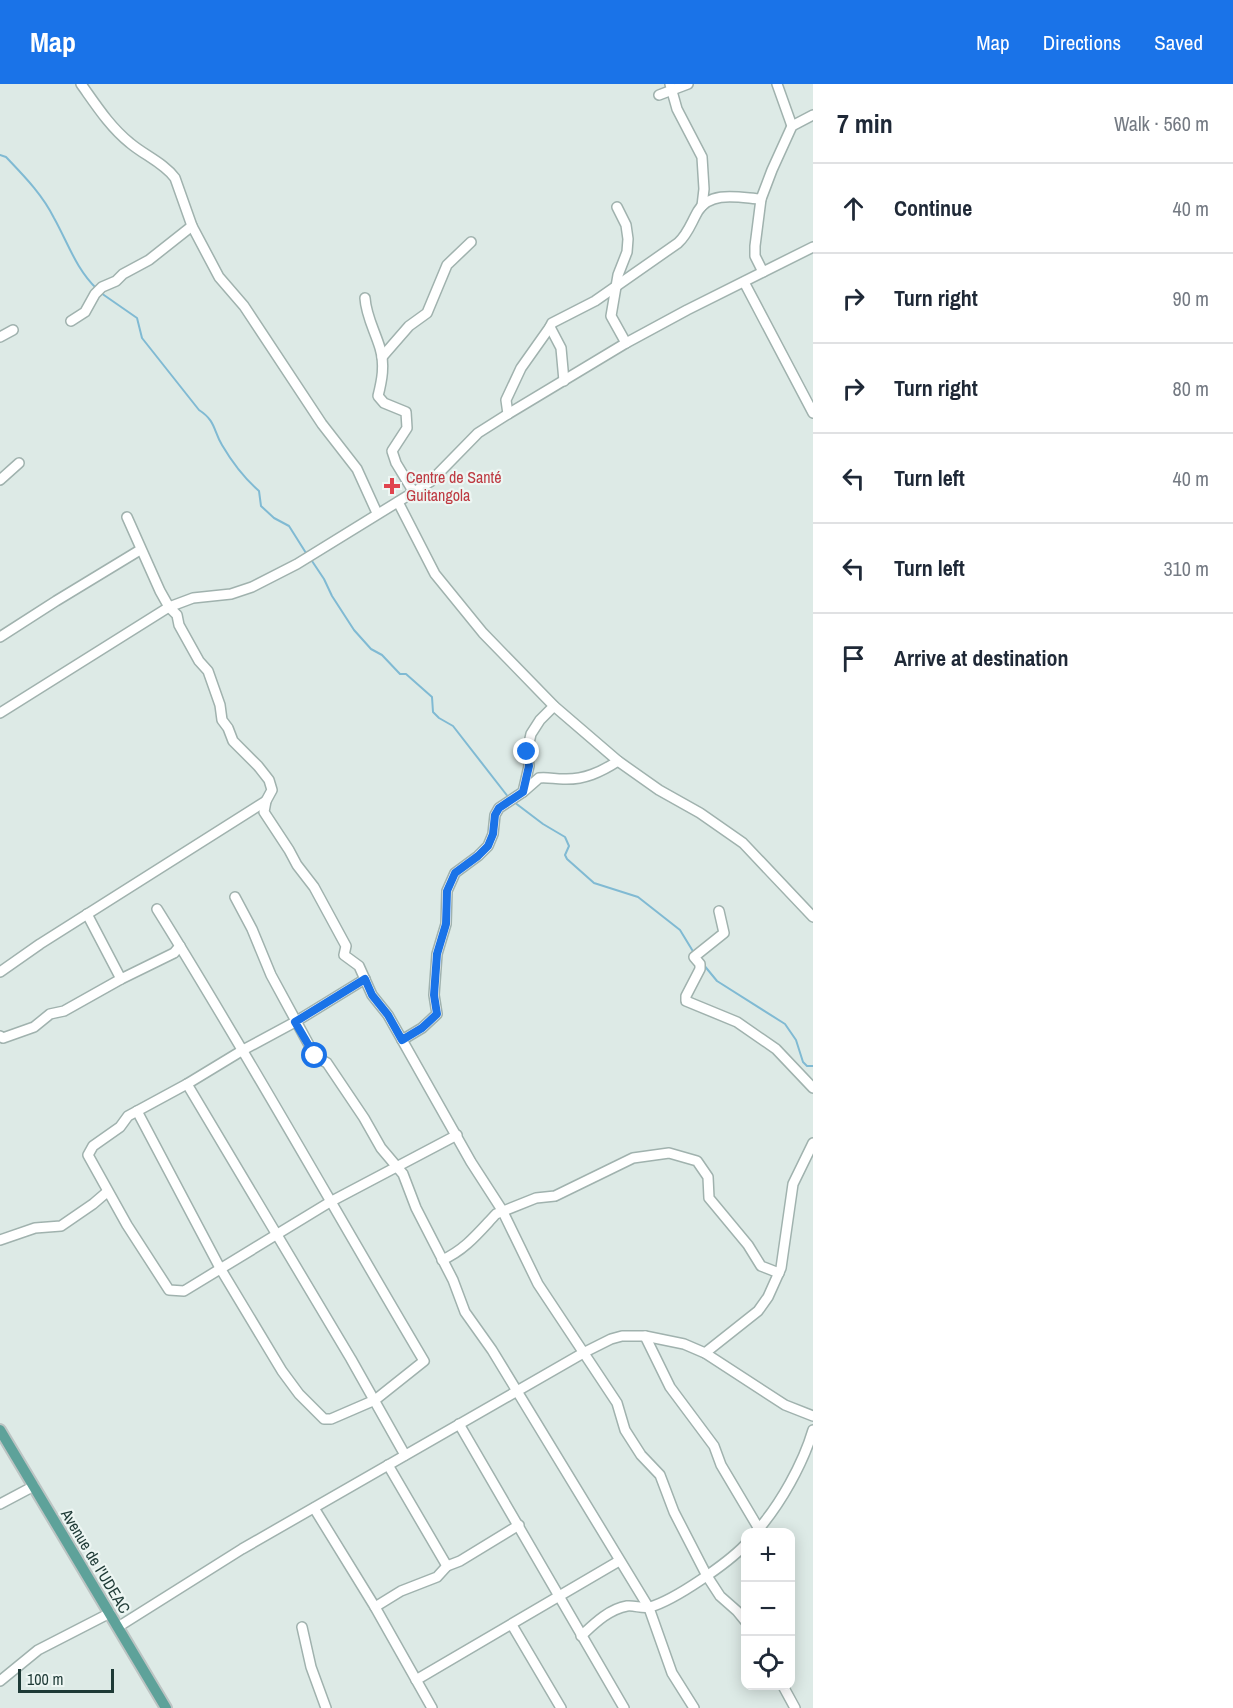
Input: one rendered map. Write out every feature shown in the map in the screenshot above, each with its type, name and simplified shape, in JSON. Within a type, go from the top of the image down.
[{"type":"main road","name":"Avenue de I'UDEAC","points":[[0,1430],[165,1708]]},
{"type":"street","points":[[81,84],[118,133],[176,178],[192,226],[219,277],[244,306],[322,424],[357,469],[377,513]]},
{"type":"street","points":[[659,95],[672,87],[688,84]]},
{"type":"street","points":[[777,84],[792,126]]},
{"type":"street","points":[[672,87],[677,109],[702,157],[704,189],[702,207]]},
{"type":"street","points":[[763,272],[756,256],[755,246],[761,199],[792,126],[813,115]]},
{"type":"street","points":[[508,414],[506,400],[521,368],[552,323],[595,301],[686,235],[707,201],[718,197],[761,199]]},
{"type":"street","points":[[617,207],[626,225],[628,239],[627,252],[618,275],[611,316],[626,343]]},
{"type":"street","points":[[71,321],[84,312],[98,290],[149,260],[192,226]]},
{"type":"street","points":[[382,357],[409,326],[427,313],[447,265],[471,242]]},
{"type":"street","points":[[0,713],[169,607],[193,598],[231,594],[252,587],[318,552],[377,513],[430,482],[478,433],[508,414],[598,362],[626,343],[813,247]]},
{"type":"street","points":[[744,282],[813,413]]},
{"type":"street","points":[[364,298],[365,311],[382,357],[383,375],[378,396],[384,404],[406,412],[407,428],[392,451],[396,463],[413,491]]},
{"type":"street","points":[[550,327],[561,348],[564,381]]},
{"type":"street","points":[[0,337],[13,330]]},
{"type":"street","points":[[0,480],[19,463]]},
{"type":"street","points":[[398,502],[435,574],[483,633],[554,706],[618,760],[659,790],[700,813],[743,843],[813,917]]},
{"type":"street","points":[[127,517],[140,550],[169,607],[177,615],[179,625],[199,661],[208,671],[220,705],[222,720],[233,741],[269,780],[272,789],[264,812],[297,865],[314,887],[346,946],[344,955],[359,966],[372,995],[388,1015],[471,1162],[501,1210],[538,1284],[617,1403],[625,1430],[641,1455],[660,1475],[674,1512],[707,1576],[720,1596],[741,1616]]},
{"type":"street","points":[[0,637],[140,550]]},
{"type":"street","points":[[523,792],[529,766],[527,752],[531,734],[540,720],[554,706]]},
{"type":"street","points":[[402,1040],[422,1028],[437,1014],[434,995],[437,954],[446,924],[447,891],[455,873],[488,846],[493,834],[495,815],[499,808],[539,778],[583,777],[600,772],[618,760]]},
{"type":"street","points":[[0,972],[266,801]]},
{"type":"street","points":[[235,897],[295,1022],[315,1056],[327,1063],[381,1148],[403,1174],[416,1208],[453,1280],[465,1312],[492,1350],[649,1608],[672,1673],[694,1708]]},
{"type":"street","points":[[136,1111],[220,1268],[292,1386],[324,1419],[331,1419],[375,1400],[424,1362],[243,1050],[158,909]]},
{"type":"street","points":[[719,911],[724,933],[696,956],[700,969],[686,996],[686,1001],[737,1022],[776,1049],[813,1088]]},
{"type":"street","points":[[87,914],[121,979]]},
{"type":"street","points":[[0,1036],[3,1038],[12,1036],[34,1027],[50,1014],[64,1011],[174,953],[180,946]]},
{"type":"street","points":[[365,979],[295,1022],[128,1116],[111,1136],[89,1150],[88,1155],[107,1192],[169,1290],[184,1291],[330,1202],[457,1135]]},
{"type":"street","points":[[187,1084],[375,1400],[405,1455]]},
{"type":"street","points":[[705,1353],[758,1311],[768,1297],[779,1273],[793,1184],[813,1143]]},
{"type":"street","points":[[442,1260],[456,1254],[466,1246],[501,1210],[536,1198],[555,1196],[633,1158],[669,1154],[697,1161],[708,1177],[709,1198],[748,1245],[761,1266],[779,1273]]},
{"type":"street","points":[[0,1240],[35,1228],[61,1226],[107,1192]]},
{"type":"street","points":[[118,1627],[242,1549],[610,1339],[622,1336],[645,1336],[684,1344],[705,1353],[785,1406],[813,1416]]},
{"type":"street","points":[[645,1336],[670,1387],[714,1446],[721,1465],[755,1528]]},
{"type":"street","points":[[459,1424],[519,1525],[558,1598],[624,1708]]},
{"type":"street","points":[[759,1528],[776,1508],[810,1448],[813,1430]]},
{"type":"street","points":[[388,1465],[447,1566]]},
{"type":"street","points":[[0,1504],[34,1486]]},
{"type":"street","points":[[314,1508],[375,1607],[432,1708]]},
{"type":"street","points":[[375,1607],[401,1591],[437,1577],[447,1566],[460,1561],[519,1525]]},
{"type":"street","points":[[581,1636],[612,1611],[628,1606],[649,1608],[707,1576],[741,1548]]},
{"type":"street","points":[[416,1680],[619,1561]]},
{"type":"street","points":[[2,1676],[38,1650],[110,1613]]},
{"type":"street","points":[[512,1625],[561,1708]]},
{"type":"street","points":[[302,1627],[311,1667],[326,1708]]},
{"type":"street","points":[[785,1690],[795,1708]]},
{"type":"waterway","points":[[0,155],[6,157],[38,193],[78,264],[97,289]]},
{"type":"waterway","points":[[101,293],[137,318],[142,338],[211,422],[230,458],[259,491],[261,506],[274,518],[289,526],[306,553]]},
{"type":"waterway","points":[[310,558],[354,630],[371,649],[382,655],[400,674],[406,674],[432,697],[433,712],[453,726],[509,798]]},
{"type":"waterway","points":[[514,802],[565,837],[569,846],[565,855],[567,859],[594,883],[638,897],[680,930],[694,953]]},
{"type":"waterway","points":[[703,964],[717,981],[785,1024],[796,1040],[803,1062],[807,1066],[813,1066]]},
{"type":"place","name":"Centre de Santé Guitangola","points":[[392,486]]},
{"type":"route","points":[[315,1056],[295,1022],[365,979],[372,995],[388,1015],[402,1040],[422,1028],[437,1014],[434,995],[437,954],[446,924],[447,891],[455,873],[488,846],[493,834],[495,815],[499,808],[523,792],[529,766],[527,752]]}]
